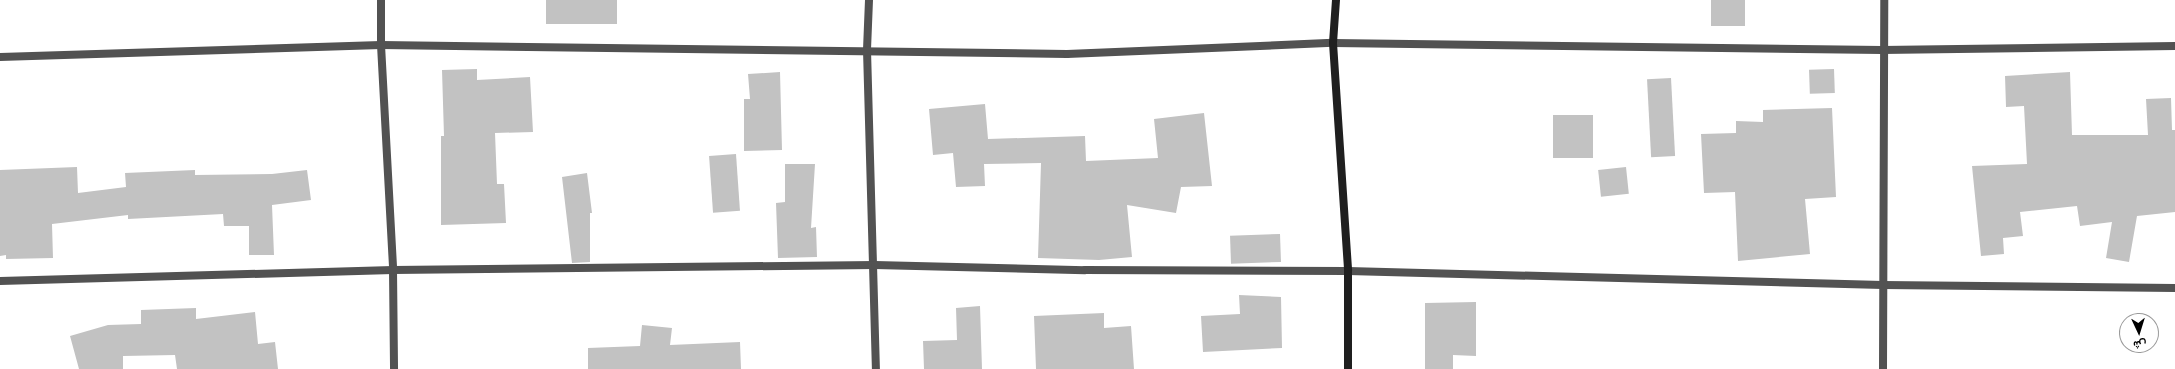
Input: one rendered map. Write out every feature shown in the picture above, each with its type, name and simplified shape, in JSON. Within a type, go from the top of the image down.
[{"type":"street","points":[[381,0],[381,45],[393,270],[394,369]]},
{"type":"street","points":[[869,0],[867,50],[875,265],[876,369]]},
{"type":"street","points":[[1336,0],[1333,43],[1348,271],[1348,369]]},
{"type":"street","points":[[1883,369],[1882,50],[1884,0]]},
{"type":"street","points":[[0,57],[381,45],[867,50],[1067,54],[1333,43],[1882,50],[2175,46]]},
{"type":"street","points":[[0,281],[393,270],[875,265],[1085,270],[1348,271],[1883,285],[2175,288]]},
{"type":"building","points":[[546,0],[617,0],[617,24],[546,24]]},
{"type":"building","points":[[1711,0],[1745,0],[1745,26],[1711,26]]},
{"type":"building","points":[[477,69],[477,80],[530,77],[533,132],[495,133],[497,184],[504,184],[506,223],[441,225],[441,136],[444,136],[442,70]]},
{"type":"building","points":[[1834,69],[1835,93],[1810,94],[1809,70]]},
{"type":"building","points":[[780,72],[782,150],[744,151],[744,99],[750,99],[748,74]]},
{"type":"building","points":[[2070,72],[2072,135],[2148,135],[2146,99],[2171,98],[2172,130],[2175,130],[2175,212],[2137,216],[2129,262],[2106,258],[2112,222],[2080,226],[2077,206],[2020,212],[2023,236],[2003,238],[2004,254],[1981,256],[1972,166],[2027,164],[2024,106],[2006,107],[2005,76]]},
{"type":"building","points":[[1671,78],[1675,156],[1651,157],[1647,79]]},
{"type":"building","points":[[985,104],[988,139],[1085,136],[1086,161],[1158,158],[1154,119],[1204,113],[1212,186],[1181,187],[1176,213],[1127,205],[1132,257],[1099,260],[1038,258],[1041,163],[984,164],[985,186],[956,187],[953,153],[933,155],[929,109]]},
{"type":"building","points":[[1832,108],[1836,197],[1805,199],[1810,254],[1738,261],[1735,192],[1704,193],[1701,134],[1736,133],[1736,121],[1763,122],[1763,110]]},
{"type":"building","points":[[1553,115],[1593,115],[1593,158],[1553,158]]},
{"type":"building","points":[[736,154],[740,211],[713,213],[709,156]]},
{"type":"building","points":[[785,164],[815,164],[811,228],[816,227],[817,257],[778,258],[776,203],[785,202]]},
{"type":"building","points":[[77,167],[78,193],[126,187],[125,173],[195,170],[195,175],[272,174],[307,170],[311,200],[272,205],[274,255],[249,255],[249,226],[224,226],[223,214],[128,219],[128,215],[52,224],[53,258],[6,259],[6,255],[0,256],[0,170]]},
{"type":"building","points":[[1626,167],[1629,194],[1601,197],[1598,170]]},
{"type":"building","points":[[587,173],[592,213],[590,213],[590,262],[572,263],[562,177]]},
{"type":"building","points":[[1280,234],[1281,262],[1231,264],[1230,236]]},
{"type":"building","points":[[1239,295],[1281,297],[1282,348],[1203,352],[1201,316],[1240,314]]},
{"type":"building","points":[[1476,302],[1476,356],[1453,355],[1453,369],[1425,369],[1425,303]]},
{"type":"building","points":[[980,306],[982,369],[924,369],[923,341],[957,340],[956,308]]},
{"type":"building","points":[[196,308],[196,319],[255,312],[258,344],[275,342],[278,369],[177,369],[175,355],[123,356],[123,369],[79,369],[70,336],[108,325],[141,324],[141,310]]},
{"type":"building","points":[[1104,313],[1104,328],[1131,326],[1134,369],[1036,369],[1034,316]]},
{"type":"building","points":[[642,325],[672,328],[670,345],[740,342],[741,369],[588,369],[588,348],[640,346]]}]
